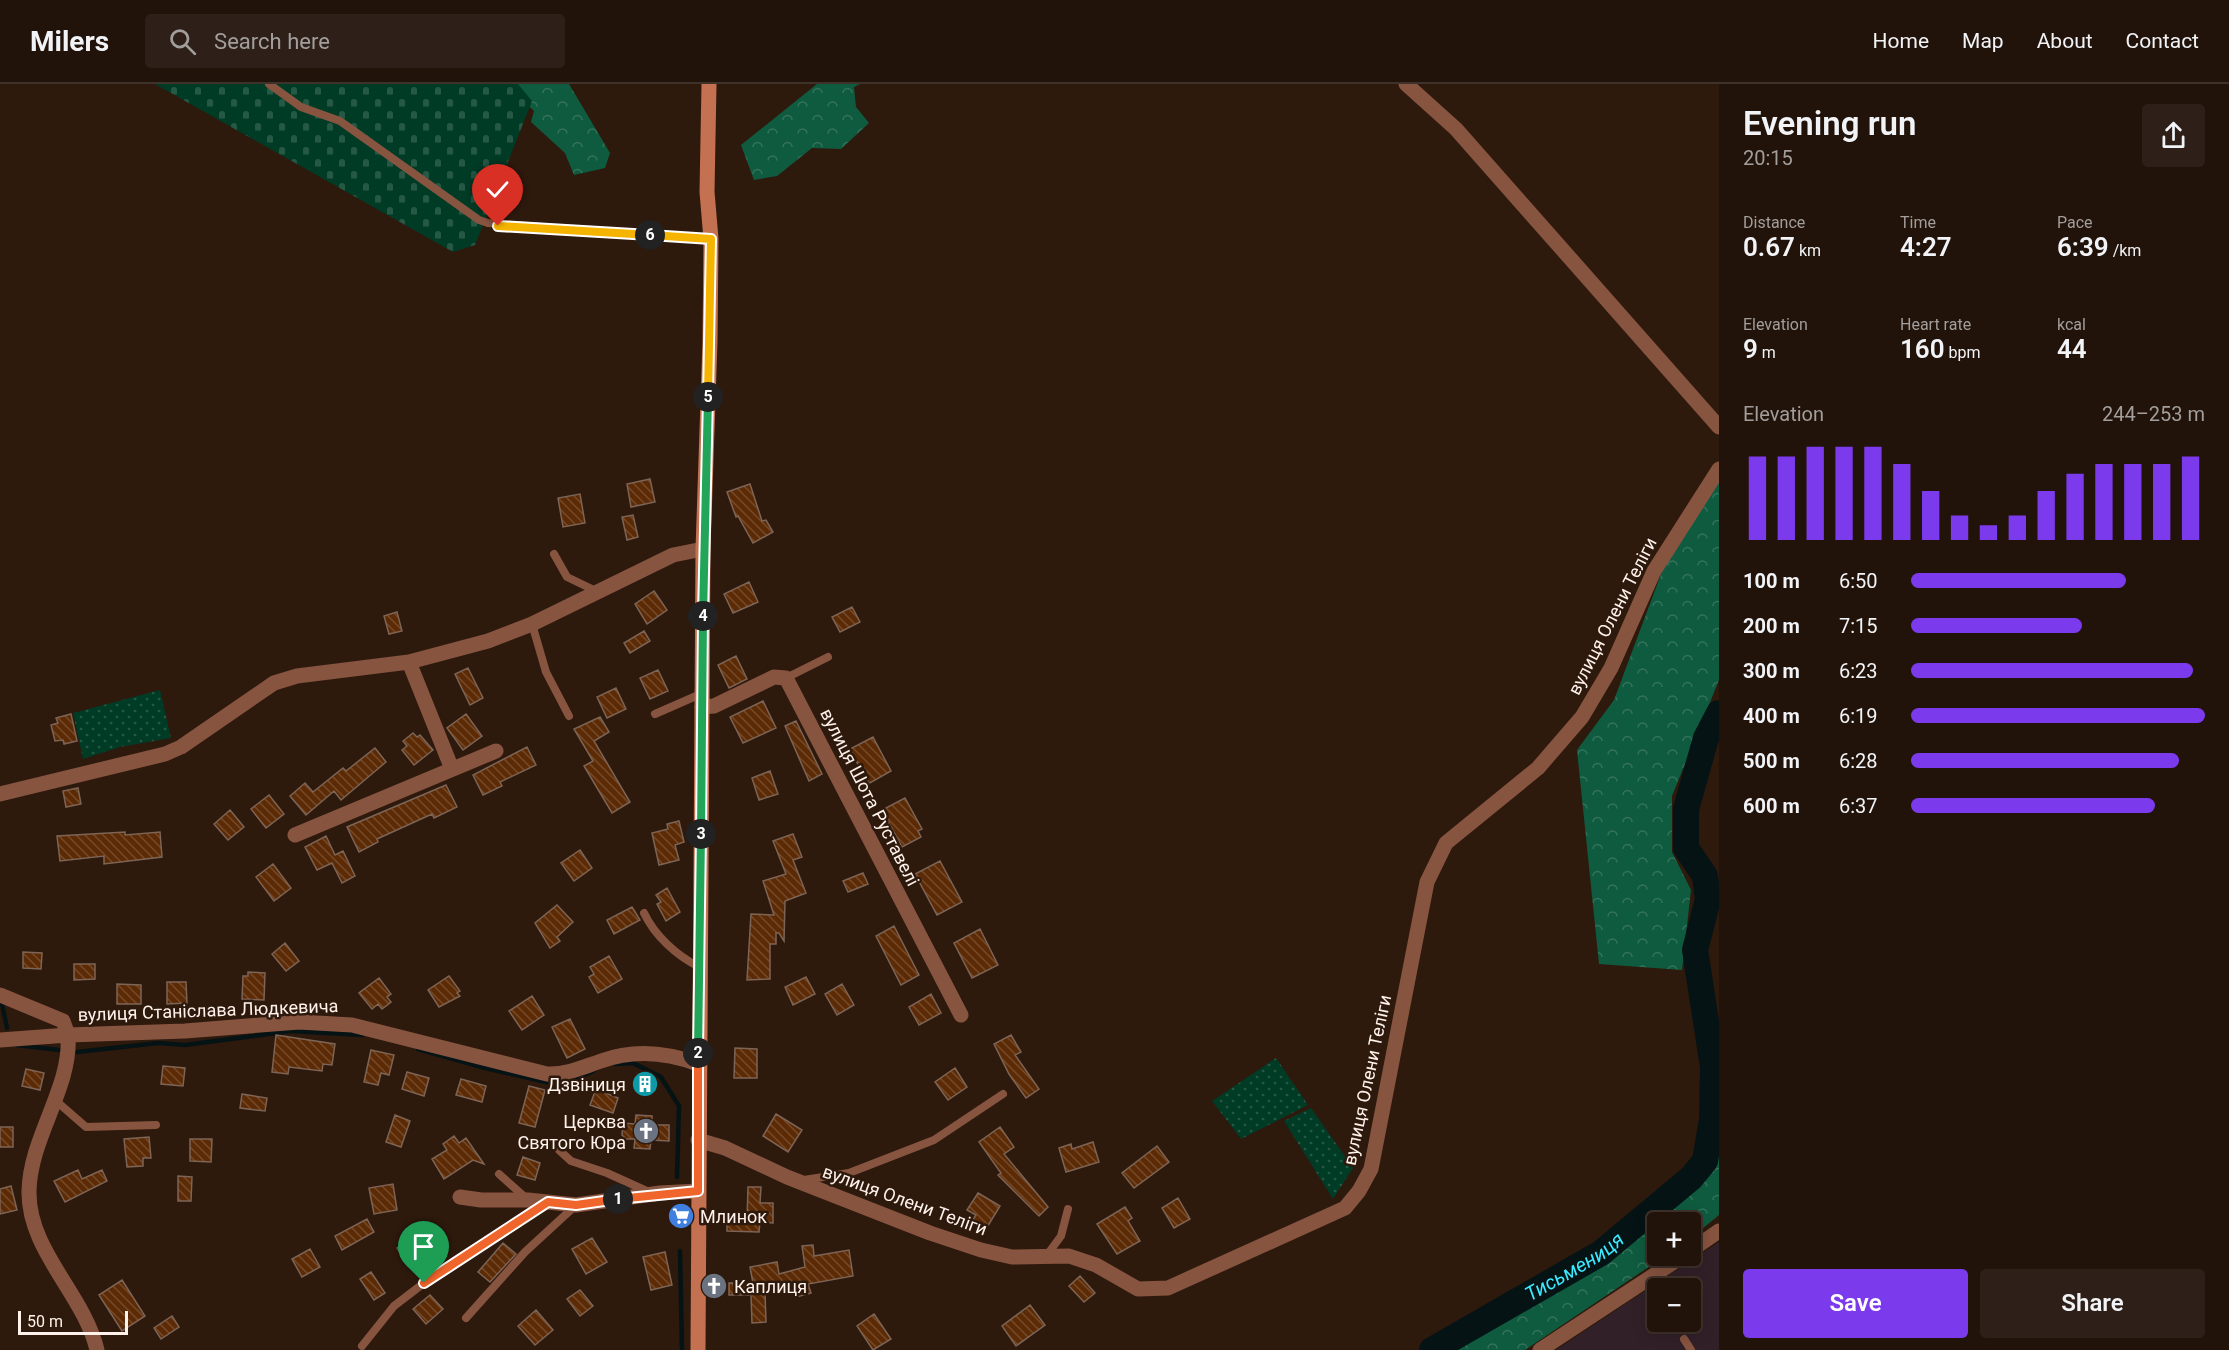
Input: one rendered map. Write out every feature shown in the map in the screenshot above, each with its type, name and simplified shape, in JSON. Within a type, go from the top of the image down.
[{"type":"street","points":[[698,1350],[703,549],[711,239],[707,192],[709,84]]},
{"type":"street","points":[[1406,84],[1456,129],[1719,427]]},
{"type":"street","name":"вулиця Олени Теліги","points":[[698,1140],[725,1148],[798,1181],[930,1233],[981,1250],[1012,1257],[1069,1256],[1096,1265],[1120,1281],[1138,1289],[1168,1288],[1345,1208],[1359,1191],[1371,1169],[1427,882],[1435,862],[1446,843],[1538,768],[1582,717],[1611,668],[1654,571],[1719,469]]},
{"type":"street","points":[[0,794],[165,754],[181,747],[274,683],[297,676],[409,662],[488,640],[532,624],[673,555],[703,549]]},
{"type":"street","points":[[409,662],[452,769]]},
{"type":"street","points":[[703,700],[714,705],[774,677],[786,678]]},
{"type":"street","name":"вулиця Шота Руставелі","points":[[786,678],[961,1015]]},
{"type":"street","points":[[295,835],[496,751]]},
{"type":"street","name":"вулиця Станіслава Людкевича","points":[[0,995],[63,1021],[68,1035],[68,1059],[32,1163],[29,1191],[31,1211],[41,1243],[93,1333],[97,1350]]},
{"type":"street","name":"вулиця Станіслава Людкевича","points":[[0,1040],[185,1031],[299,1022],[352,1024],[547,1074],[575,1071],[630,1054],[658,1053],[698,1064]]},
{"type":"street","points":[[460,1197],[576,1205],[653,1194],[698,1191]]},
{"type":"street","points":[[1701,1243],[1719,1231]]},
{"type":"street","points":[[1540,1350],[1668,1266]]},
{"type":"lane","points":[[269,84],[301,107],[340,121],[488,224],[711,239]]},
{"type":"lane","points":[[554,554],[567,577],[597,592]]},
{"type":"lane","points":[[532,624],[546,672],[569,716]]},
{"type":"lane","points":[[786,678],[828,657]]},
{"type":"lane","points":[[655,714],[703,700]]},
{"type":"lane","points":[[644,913],[651,929],[685,960],[699,967]]},
{"type":"lane","points":[[798,1181],[849,1173],[934,1140],[1003,1094]]},
{"type":"lane","points":[[54,1099],[86,1127],[156,1125]]},
{"type":"lane","points":[[559,1150],[571,1161],[607,1173],[653,1194]]},
{"type":"lane","points":[[499,1174],[528,1200]]},
{"type":"lane","points":[[362,1346],[394,1306],[424,1283],[548,1202]]},
{"type":"lane","points":[[466,1318],[525,1252],[576,1205]]},
{"type":"lane","points":[[1047,1255],[1061,1236],[1068,1209]]},
{"type":"lane","points":[[1684,1339],[1691,1350]]},
{"type":"shaded area","points":[[1719,1242],[1719,1350],[1556,1350],[1647,1290],[1647,1332],[1701,1332],[1701,1278],[1665,1278],[1683,1266],[1701,1266],[1701,1254]]},
{"type":"green space","points":[[155,84],[518,84],[532,101],[475,245],[453,252]]},
{"type":"green space","points":[[506,84],[569,84],[610,153],[605,168],[574,175],[565,153],[531,122],[534,111]]},
{"type":"green space","points":[[817,84],[860,84],[854,87],[856,107],[869,123],[841,149],[812,148],[777,176],[754,180],[741,145]]},
{"type":"green space","points":[[1719,480],[1719,680],[1672,796],[1672,852],[1691,890],[1682,970],[1599,964],[1577,750],[1614,700],[1673,542]]},
{"type":"green space","points":[[160,690],[171,738],[120,747],[83,759],[73,713]]},
{"type":"green space","points":[[1276,1058],[1308,1105],[1241,1139],[1212,1101]]},
{"type":"green space","points":[[1311,1108],[1353,1168],[1333,1199],[1284,1121]]},
{"type":"green space","points":[[1719,1112],[1719,1215],[1701,1230],[1701,1212],[1664,1212],[1703,1181],[1715,1165]]},
{"type":"green space","points":[[1647,1226],[1647,1266],[1650,1266],[1525,1350],[1446,1350],[1606,1259]]},
{"type":"building","points":[[650,479],[655,502],[631,507],[627,484]]},
{"type":"building","points":[[750,484],[762,521],[766,520],[773,532],[753,543],[738,516],[736,517],[727,492]]},
{"type":"building","points":[[580,494],[585,523],[563,527],[558,498]]},
{"type":"building","points":[[633,515],[638,537],[627,540],[622,517]]},
{"type":"building","points":[[749,582],[758,602],[733,613],[724,594]]},
{"type":"building","points":[[654,591],[667,610],[647,624],[635,604]]},
{"type":"building","points":[[852,607],[860,622],[840,632],[832,617]]},
{"type":"building","points":[[397,612],[402,631],[389,634],[384,616]]},
{"type":"building","points":[[644,631],[650,641],[630,653],[624,643]]},
{"type":"building","points":[[736,656],[747,679],[729,688],[718,665]]},
{"type":"building","points":[[468,668],[483,698],[470,705],[455,674]]},
{"type":"building","points":[[658,670],[668,691],[650,699],[640,678]]},
{"type":"building","points":[[616,688],[626,709],[607,718],[597,697]]},
{"type":"building","points":[[763,701],[776,728],[743,743],[730,717]]},
{"type":"building","points":[[71,714],[77,741],[64,744],[63,740],[55,741],[51,725],[58,723],[56,718]]},
{"type":"building","points":[[466,714],[482,736],[463,750],[447,728]]},
{"type":"building","points":[[600,717],[609,732],[594,741],[630,802],[612,813],[584,766],[593,761],[574,729]]},
{"type":"building","points":[[796,721],[822,774],[809,781],[785,726]]},
{"type":"building","points":[[413,733],[417,737],[420,735],[433,750],[414,765],[402,750],[407,746],[403,741]]},
{"type":"building","points":[[873,737],[891,771],[868,784],[850,749]]},
{"type":"building","points":[[527,747],[536,765],[500,782],[502,786],[483,795],[473,775]]},
{"type":"building","points":[[375,748],[386,762],[341,800],[334,791],[306,815],[290,796],[305,783],[313,792],[343,768],[346,771]]},
{"type":"building","points":[[770,771],[778,794],[759,800],[752,778]]},
{"type":"building","points":[[446,785],[457,807],[434,818],[432,814],[377,839],[378,842],[359,852],[347,827]]},
{"type":"building","points":[[78,788],[81,804],[66,807],[63,791]]},
{"type":"building","points":[[269,795],[284,814],[266,828],[251,809]]},
{"type":"building","points":[[905,798],[922,829],[918,831],[921,837],[902,847],[882,810]]},
{"type":"building","points":[[230,810],[244,827],[228,840],[214,824]]},
{"type":"building","points":[[679,821],[684,842],[675,845],[679,860],[659,865],[652,833],[668,829],[667,824]]},
{"type":"building","points":[[125,832],[125,835],[160,832],[162,857],[104,864],[104,856],[60,861],[57,836]]},
{"type":"building","points":[[793,834],[802,857],[793,860],[806,893],[785,901],[784,941],[779,933],[776,933],[776,944],[770,944],[770,979],[747,980],[751,914],[774,915],[763,881],[786,874],[773,841]]},
{"type":"building","points":[[326,836],[335,855],[343,851],[355,876],[342,883],[332,863],[317,870],[305,847]]},
{"type":"building","points":[[580,850],[592,868],[574,881],[561,863]]},
{"type":"building","points":[[940,861],[962,902],[937,915],[915,874]]},
{"type":"building","points":[[273,864],[291,888],[274,901],[256,877]]},
{"type":"building","points":[[863,873],[868,884],[848,892],[843,881]]},
{"type":"building","points":[[667,888],[680,912],[666,921],[657,904],[661,902],[656,895]]},
{"type":"building","points":[[557,905],[573,922],[557,937],[560,941],[550,948],[535,923]]},
{"type":"building","points":[[632,907],[640,920],[614,934],[607,920]]},
{"type":"building","points":[[894,926],[919,975],[901,985],[876,936]]},
{"type":"building","points":[[980,929],[998,965],[972,978],[954,943]]},
{"type":"building","points":[[285,943],[299,961],[286,971],[272,954]]},
{"type":"building","points":[[23,952],[42,953],[41,969],[23,968]]},
{"type":"building","points":[[609,956],[622,979],[598,993],[589,977],[594,974],[590,967]]},
{"type":"building","points":[[74,964],[95,964],[95,979],[74,980]]},
{"type":"building","points":[[248,972],[265,973],[264,1000],[242,999],[243,976],[248,976]]},
{"type":"building","points":[[449,976],[460,991],[457,993],[460,996],[439,1007],[428,990]]},
{"type":"building","points":[[806,977],[815,994],[793,1005],[785,987]]},
{"type":"building","points":[[379,978],[391,994],[387,997],[391,1002],[382,1009],[378,1004],[372,1009],[359,993]]},
{"type":"building","points":[[167,982],[186,982],[187,1003],[167,1004]]},
{"type":"building","points":[[117,984],[141,985],[141,1004],[117,1004]]},
{"type":"building","points":[[842,984],[854,1005],[837,1015],[825,994]]},
{"type":"building","points":[[931,994],[941,1013],[919,1025],[909,1007]]},
{"type":"building","points":[[532,996],[544,1015],[522,1030],[509,1011]]},
{"type":"building","points":[[570,1019],[585,1049],[567,1058],[552,1027]]},
{"type":"building","points":[[276,1035],[335,1044],[332,1065],[323,1064],[322,1071],[289,1067],[288,1074],[272,1072]]},
{"type":"building","points":[[1011,1035],[1021,1052],[1015,1055],[1039,1089],[1026,1098],[1009,1074],[994,1044]]},
{"type":"building","points":[[735,1048],[757,1049],[757,1078],[734,1078]]},
{"type":"building","points":[[371,1050],[394,1055],[389,1075],[381,1073],[378,1085],[364,1082]]},
{"type":"building","points":[[163,1066],[185,1068],[183,1086],[161,1084]]},
{"type":"building","points":[[955,1068],[967,1087],[948,1100],[935,1082]]},
{"type":"building","points":[[26,1069],[44,1073],[40,1090],[22,1086]]},
{"type":"building","points":[[407,1072],[429,1078],[424,1096],[402,1089]]},
{"type":"building","points":[[461,1079],[486,1086],[482,1102],[456,1095]]},
{"type":"building","points":[[529,1086],[545,1090],[535,1127],[519,1123]]},
{"type":"building","points":[[596,1089],[618,1098],[613,1113],[590,1105]]},
{"type":"building","points":[[242,1094],[267,1098],[265,1111],[240,1108]]},
{"type":"building","points":[[776,1114],[802,1130],[788,1152],[763,1136]]},
{"type":"building","points":[[395,1115],[410,1121],[401,1147],[386,1142]]},
{"type":"building","name":"Церква Святого Юра","points":[[636,1115],[652,1116],[652,1125],[669,1125],[669,1141],[651,1140],[650,1149],[634,1148],[635,1139],[626,1139],[622,1135],[623,1123],[635,1124]]},
{"type":"building","points":[[0,1127],[13,1127],[13,1147],[0,1147]]},
{"type":"building","points":[[1000,1127],[1014,1147],[1004,1154],[1048,1207],[1039,1216],[998,1175],[1001,1173],[979,1142]]},
{"type":"building","points":[[454,1136],[459,1143],[466,1138],[484,1164],[473,1160],[444,1179],[432,1159],[447,1150],[443,1144]]},
{"type":"building","points":[[149,1137],[151,1158],[143,1158],[143,1166],[127,1167],[124,1139]]},
{"type":"building","points":[[190,1139],[212,1139],[211,1162],[190,1161]]},
{"type":"building","points":[[1093,1142],[1099,1162],[1066,1172],[1059,1148],[1071,1144],[1072,1149]]},
{"type":"building","points":[[1157,1146],[1169,1162],[1134,1188],[1122,1173]]},
{"type":"building","points":[[523,1157],[540,1163],[535,1180],[517,1175]]},
{"type":"building","points":[[78,1170],[82,1179],[102,1170],[107,1181],[65,1202],[54,1181]]},
{"type":"building","points":[[178,1176],[192,1177],[191,1201],[178,1201]]},
{"type":"building","points":[[393,1184],[397,1210],[374,1214],[369,1188]]},
{"type":"building","points":[[11,1186],[17,1210],[0,1214],[0,1189]]},
{"type":"building","points":[[748,1187],[761,1187],[760,1203],[773,1203],[773,1223],[760,1222],[759,1232],[727,1231],[727,1219],[747,1220]]},
{"type":"building","points":[[978,1193],[1000,1206],[986,1229],[972,1221],[976,1215],[967,1210]]},
{"type":"building","points":[[1178,1198],[1190,1219],[1174,1228],[1162,1208]]},
{"type":"building","points":[[1125,1207],[1132,1218],[1128,1221],[1140,1241],[1117,1254],[1097,1224]]},
{"type":"building","points":[[367,1219],[374,1232],[342,1250],[335,1236]]},
{"type":"building","points":[[420,1234],[431,1252],[408,1266],[397,1248]]},
{"type":"building","points":[[592,1238],[607,1262],[586,1274],[572,1249]]},
{"type":"building","points":[[503,1243],[516,1254],[490,1282],[478,1272]]},
{"type":"building","points":[[813,1245],[814,1256],[849,1250],[853,1276],[808,1284],[811,1293],[796,1297],[794,1287],[765,1292],[766,1322],[752,1323],[751,1295],[729,1295],[729,1283],[753,1283],[750,1267],[777,1262],[779,1274],[805,1267],[802,1246]]},
{"type":"building","points":[[310,1249],[320,1267],[302,1277],[292,1259]]},
{"type":"building","points":[[665,1252],[672,1285],[651,1290],[643,1257]]},
{"type":"building","points":[[371,1272],[385,1293],[374,1300],[360,1279]]},
{"type":"building","points":[[1080,1276],[1095,1293],[1084,1302],[1069,1286]]},
{"type":"building","points":[[122,1280],[145,1316],[122,1331],[99,1295]]},
{"type":"building","points":[[580,1290],[593,1306],[580,1316],[567,1299]]},
{"type":"building","points":[[430,1295],[443,1309],[426,1324],[413,1309]]},
{"type":"building","points":[[1030,1305],[1045,1325],[1016,1346],[1002,1326]]},
{"type":"building","points":[[536,1310],[553,1330],[535,1345],[518,1326]]},
{"type":"building","points":[[874,1314],[891,1339],[873,1350],[857,1326]]},
{"type":"building","points":[[172,1316],[179,1327],[161,1339],[154,1328]]},
{"type":"waterway","name":"Тисьмениця","points":[[1432,1350],[1601,1253],[1691,1178],[1705,1161],[1712,1120],[1713,1067],[1695,950],[1708,899],[1705,876],[1686,848],[1686,809],[1706,738],[1719,713]]},
{"type":"waterway","points":[[2,1004],[7,1028]]},
{"type":"waterway","points":[[1712,1052],[1719,1023]]},
{"type":"waterway","points":[[77,1052],[158,1043],[185,1045],[291,1031],[363,1035]]},
{"type":"waterway","points":[[17,1045],[59,1050]]},
{"type":"waterway","points":[[418,1049],[485,1068],[551,1083]]},
{"type":"waterway","points":[[615,1064],[633,1063],[661,1077],[679,1106],[677,1177]]},
{"type":"waterway","points":[[566,1084],[593,1071]]},
{"type":"waterway","points":[[680,1251],[682,1350]]},
{"type":"place","name":"Дзвіниця","points":[[645,1084]]},
{"type":"place","name":"Церква Святого Юра","points":[[646,1131]]},
{"type":"place","name":"Млинок","points":[[681,1216]]},
{"type":"place","name":"Каплиця","points":[[714,1286]]},
{"type":"route","points":[[424,1283],[548,1202],[576,1205],[660,1193],[698,1191],[703,549],[711,239],[498,226]]}]
